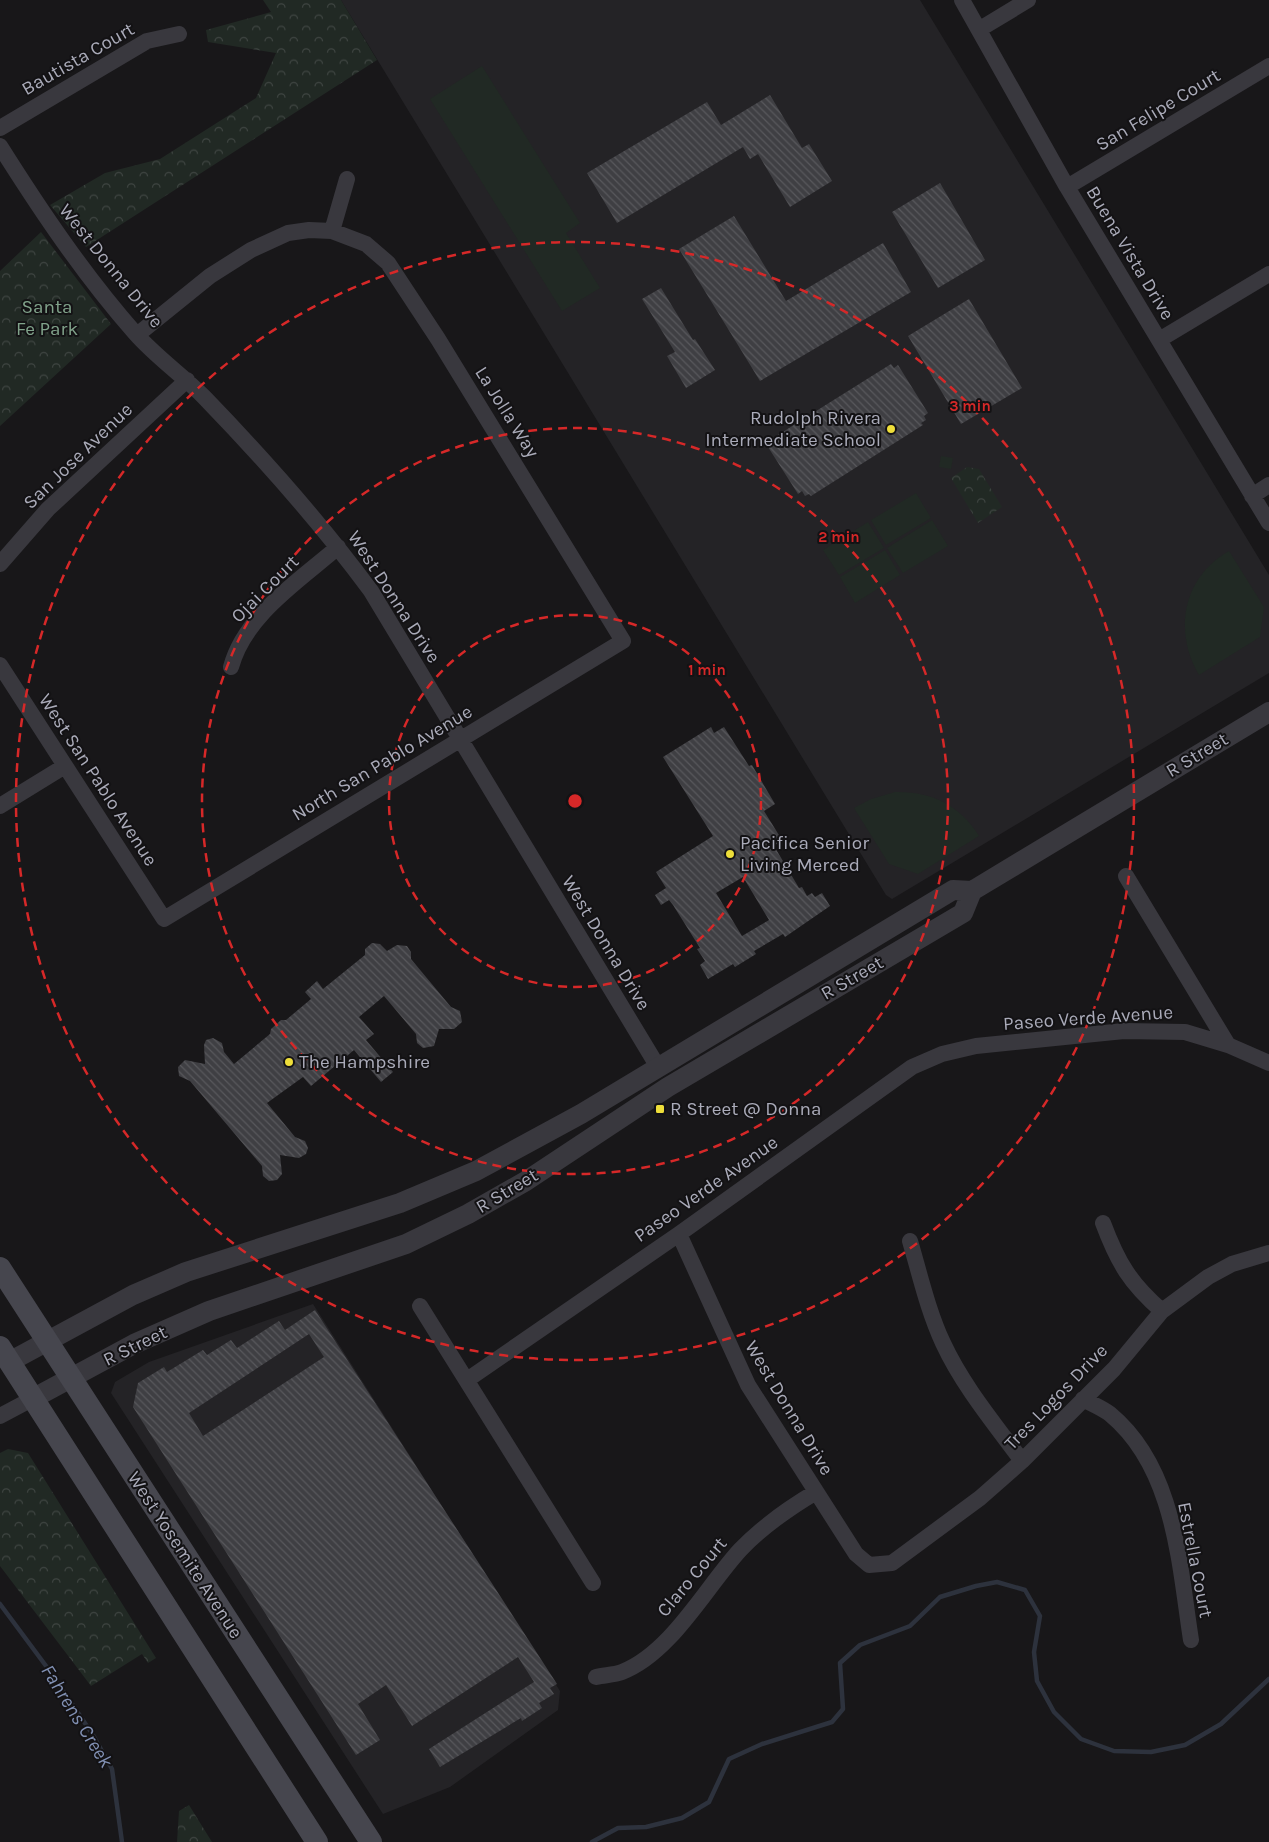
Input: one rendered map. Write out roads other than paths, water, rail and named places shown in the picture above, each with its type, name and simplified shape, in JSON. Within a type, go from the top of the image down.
[{"type":"main road","name":"West Yosemite Avenue","points":[[0,1268],[371,1842]]},
{"type":"main road","points":[[3,1358],[32,1399],[317,1842]]},
{"type":"street","name":"Buena Vista Drive","points":[[962,0],[980,29],[1067,188],[1269,523]]},
{"type":"street","points":[[980,29],[1028,0]]},
{"type":"street","name":"Bautista Court","points":[[0,128],[147,41],[179,34]]},
{"type":"street","name":"San Felipe Court","points":[[1067,188],[1269,66]]},
{"type":"street","name":"West Donna Drive","points":[[0,146],[47,219],[137,335],[187,380],[264,459],[338,547],[371,591],[658,1067]]},
{"type":"street","points":[[332,231],[347,179]]},
{"type":"street","name":"La Jolla Way","points":[[137,335],[210,276],[252,250],[288,233],[309,230],[332,231],[366,244],[388,263],[438,338],[623,641]]},
{"type":"street","points":[[1159,340],[1269,274]]},
{"type":"street","name":"San Jose Avenue","points":[[0,564],[48,509],[187,380]]},
{"type":"street","points":[[1252,496],[1269,485]]},
{"type":"street","name":"Ojai Court","points":[[231,667],[236,650],[248,630],[270,607],[338,547]]},
{"type":"street","name":"North San Pablo Avenue","points":[[162,917],[164,919],[623,641]]},
{"type":"street","name":"West San Pablo Avenue","points":[[0,665],[162,917]]},
{"type":"street","name":"R Street","points":[[3,1358],[46,1341],[133,1295],[186,1272],[400,1203],[476,1171],[581,1114],[953,890],[972,891],[1269,712]]},
{"type":"street","points":[[0,806],[65,766]]},
{"type":"street","points":[[1126,876],[1228,1045]]},
{"type":"street","name":"R Street","points":[[0,1416],[134,1344],[209,1311],[406,1244],[468,1214],[526,1180],[668,1087],[963,913],[972,891]]},
{"type":"street","name":"Paseo Verde Avenue","points":[[467,1380],[679,1234],[912,1067],[942,1054],[976,1046],[1124,1032],[1185,1032],[1228,1045],[1269,1063]]},
{"type":"street","points":[[1103,1223],[1121,1267],[1140,1292],[1162,1311]]},
{"type":"street","name":"West Donna Drive","points":[[679,1234],[748,1385],[856,1554],[868,1565]]},
{"type":"street","points":[[910,1241],[931,1316],[943,1344],[972,1394],[1022,1461]]},
{"type":"street","name":"Tres Logos Drive","points":[[868,1565],[892,1563],[966,1510],[1022,1461],[1114,1369],[1162,1311],[1208,1277],[1232,1264],[1269,1253]]},
{"type":"street","points":[[420,1306],[593,1583]]},
{"type":"street","name":"Estrella Court","points":[[1083,1399],[1110,1414],[1136,1444],[1156,1478],[1173,1528],[1191,1640]]},
{"type":"street","name":"Claro Court","points":[[596,1677],[621,1673],[644,1661],[692,1610],[740,1550],[786,1511],[816,1492]]},
{"type":"waterway","name":"Fahrens Creek","points":[[592,1842],[618,1828],[646,1827],[682,1818],[709,1802],[729,1759],[762,1744],[832,1722],[843,1709],[840,1663],[860,1645],[910,1626],[940,1597],[976,1586],[997,1582],[1025,1590],[1040,1616],[1034,1652],[1037,1681],[1054,1712],[1081,1739],[1114,1751],[1151,1752],[1185,1745],[1221,1724],[1269,1679]]},
{"type":"waterway","name":"Fahrens Creek","points":[[0,1604],[49,1670],[93,1735],[112,1769],[122,1842]]},
{"type":"place","name":"Rudolph Rivera Intermediate School","points":[[891,429]]},
{"type":"place","name":"Pacifica Senior Living Merced","points":[[730,854]]},
{"type":"place","name":"The Hampshire","points":[[289,1062]]},
{"type":"place","name":"R Street @ Donna","points":[[660,1109]]},
{"type":"park label","name":"Santa Fe Park","points":[[47,318]]}]
